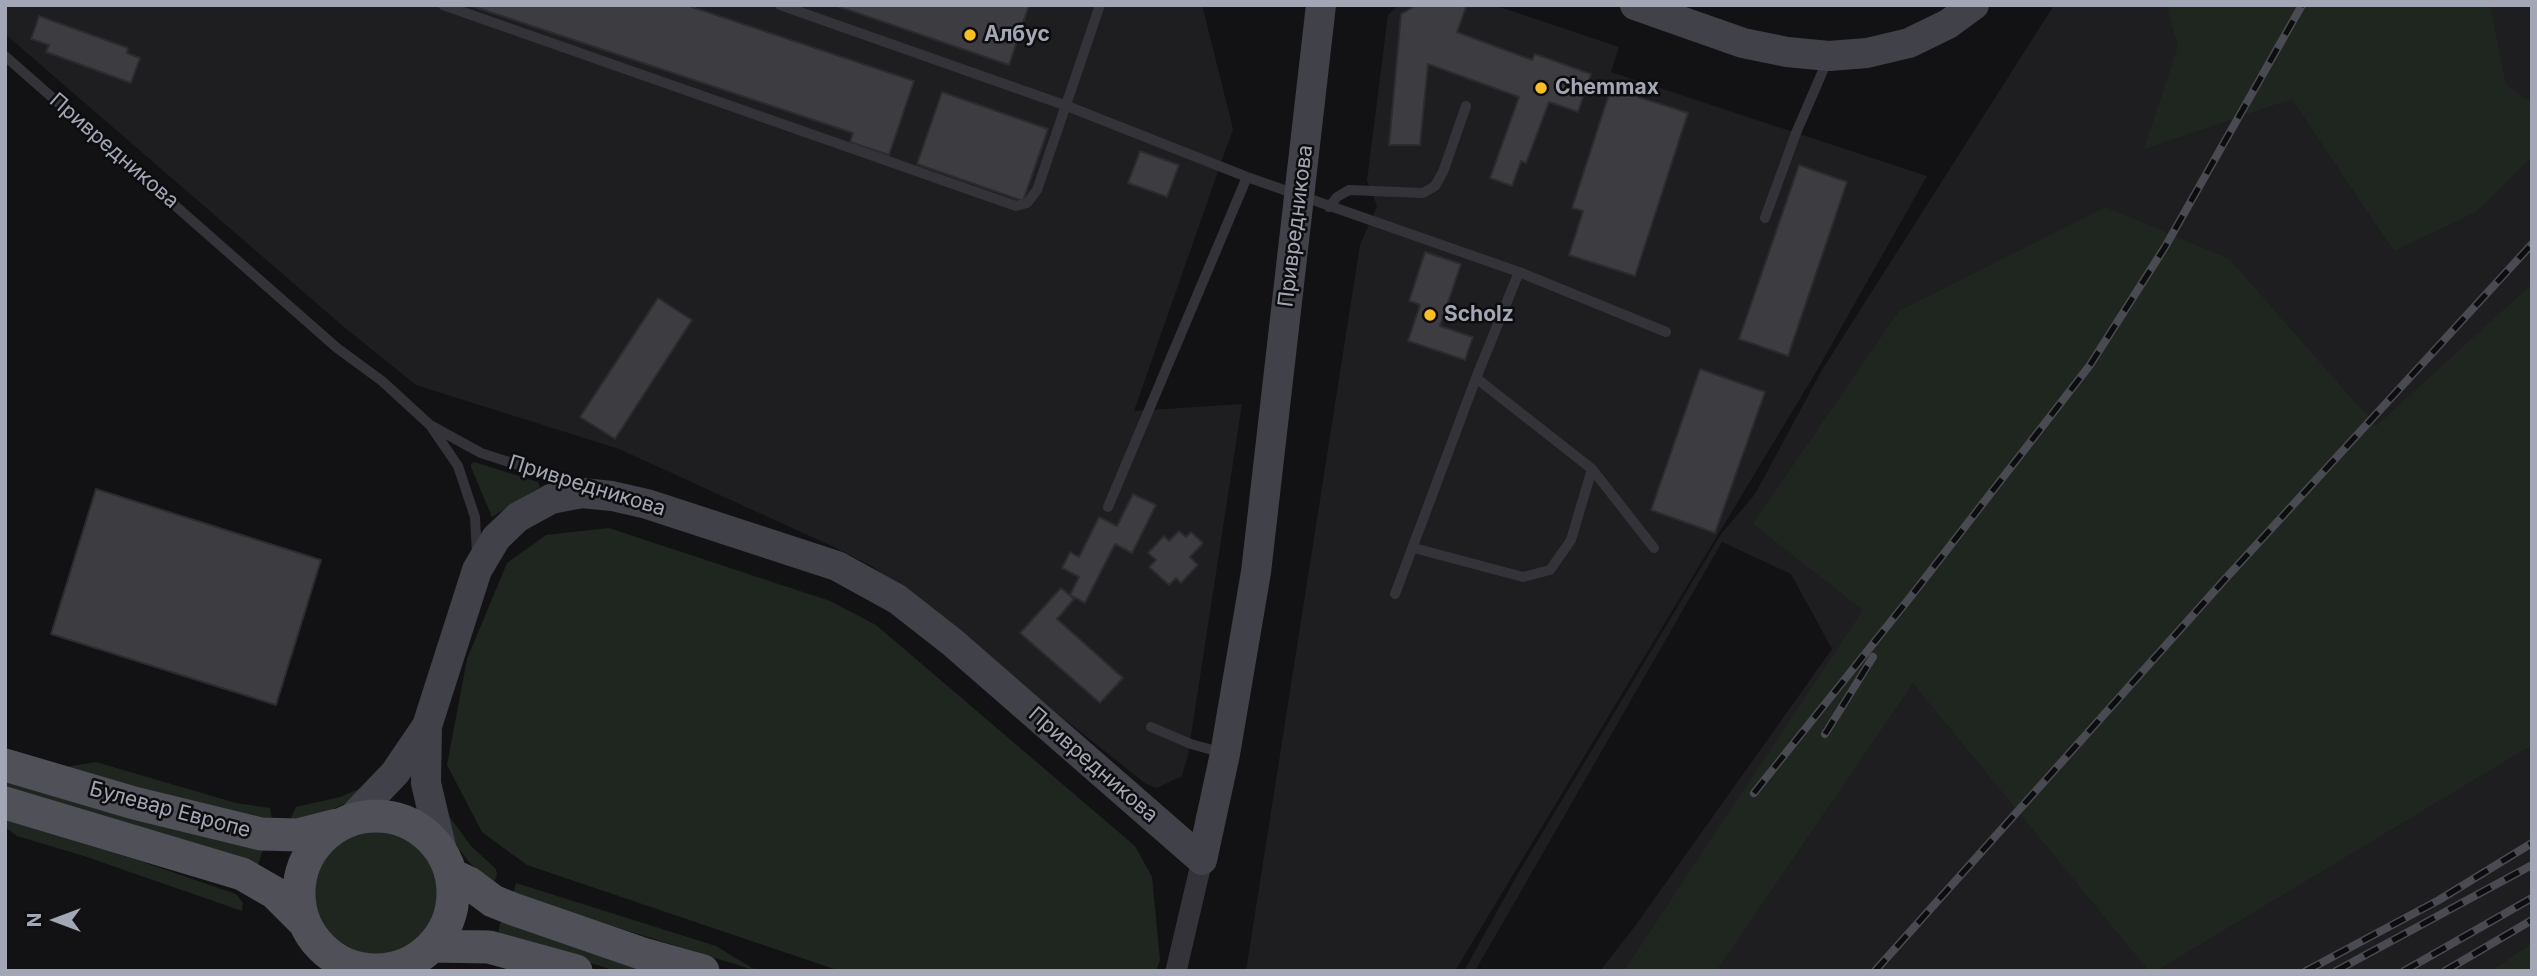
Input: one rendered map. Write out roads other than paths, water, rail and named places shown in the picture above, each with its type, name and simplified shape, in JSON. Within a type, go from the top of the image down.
[{"type":"main road","name":"Булевар Европе","points":[[5,765],[135,803],[261,834],[298,835],[377,815],[404,820],[430,836],[447,861],[468,883],[493,901],[646,955],[703,971]]},
{"type":"main road","name":"Булевар Европе","points":[[5,803],[242,874],[275,893],[304,922],[318,944],[338,961],[362,970],[388,970],[412,962],[433,946],[444,931],[451,914],[447,861]]},
{"type":"main road","name":"Булевар Европе","points":[[304,922],[299,901],[299,878],[307,857],[320,839],[344,822]]},
{"type":"main road","points":[[433,946],[489,947],[576,971]]},
{"type":"street","name":"Привредникова","points":[[1176,971],[1226,754],[1256,572],[1321,5]]},
{"type":"street","points":[[1635,5],[1743,43],[1829,57],[1867,53],[1909,43],[1948,24],[1974,5]]},
{"type":"street","points":[[447,861],[426,783],[427,726],[477,570],[496,538],[518,517],[551,499],[582,493],[612,496]]},
{"type":"street","name":"Привредникова","points":[[612,496],[647,504],[837,566],[897,600],[952,642],[1202,860]]},
{"type":"street","points":[[344,822],[394,773],[427,726]]},
{"type":"lane","points":[[443,5],[1016,205],[1027,203],[1037,190],[1100,5]]},
{"type":"lane","points":[[780,5],[1067,106],[1329,207],[1519,272],[1666,332]]},
{"type":"lane","name":"Привредникова","points":[[5,56],[338,348],[382,381],[430,425],[481,453],[612,496]]},
{"type":"lane","points":[[1765,218],[1796,133],[1829,57]]},
{"type":"lane","points":[[1329,207],[1349,190],[1404,194],[1423,193],[1435,186],[1443,172],[1466,106]]},
{"type":"lane","points":[[1108,508],[1247,177]]},
{"type":"lane","points":[[1395,594],[1519,272]]},
{"type":"lane","points":[[1476,378],[1592,469],[1654,548]]},
{"type":"lane","points":[[430,425],[458,467],[475,517],[477,570]]},
{"type":"lane","points":[[1414,548],[1523,578],[1550,569],[1571,540],[1592,469]]},
{"type":"lane","points":[[1151,727],[1191,744],[1226,754]]},
{"type":"railway","points":[[1754,793],[2090,365],[2165,247],[2302,5]]},
{"type":"railway","points":[[1875,971],[2226,578],[2532,244]]},
{"type":"railway","points":[[1825,734],[1873,657]]},
{"type":"railway","points":[[2306,971],[2439,900],[2532,843]]},
{"type":"railway","points":[[2336,971],[2532,865]]},
{"type":"railway","points":[[2404,971],[2532,898]]},
{"type":"railway","points":[[2445,971],[2532,920]]},
{"type":"place","name":"Албус","points":[[970,35]]},
{"type":"place","name":"Chemmax","points":[[1541,88]]},
{"type":"place","name":"Scholz","points":[[1430,315]]}]
